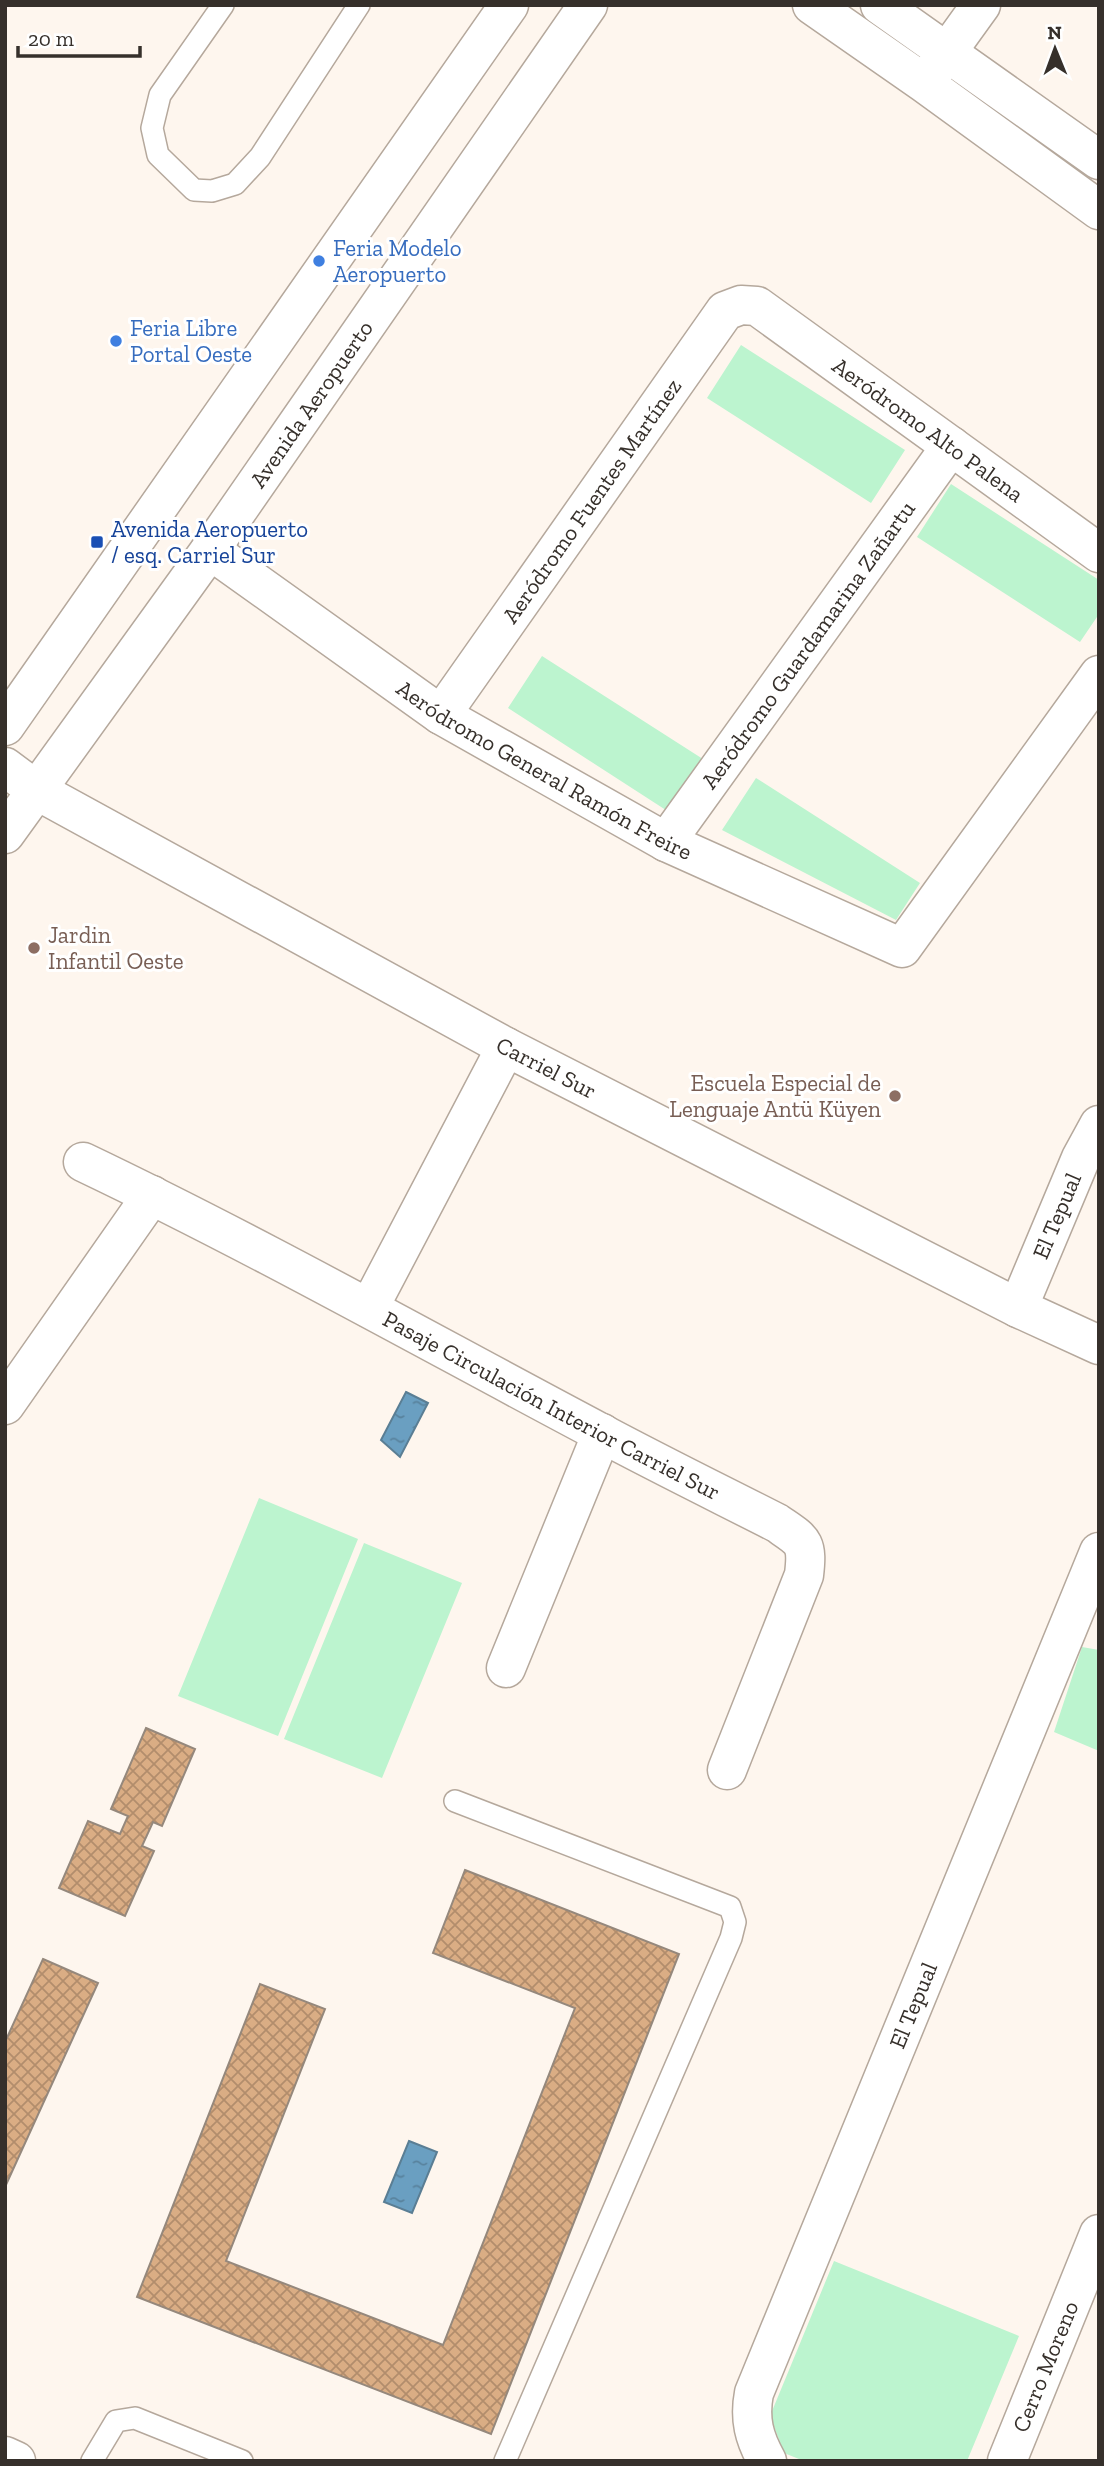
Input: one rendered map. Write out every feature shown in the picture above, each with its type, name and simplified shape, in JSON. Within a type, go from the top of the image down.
[{"type":"street","points":[[5,726],[509,5]]},
{"type":"street","name":"Avenida Aeropuerto","points":[[5,834],[210,550],[589,5]]},
{"type":"street","points":[[812,5],[1099,209]]},
{"type":"street","points":[[880,5],[1099,159]]},
{"type":"street","points":[[924,83],[981,5]]},
{"type":"street","name":"Aeródromo Fuentes Martínez","points":[[440,715],[726,311],[741,305],[757,306]]},
{"type":"street","name":"Aeródromo Alto Palena","points":[[757,306],[1099,553]]},
{"type":"street","name":"Aeródromo Guardamarina Zañartu","points":[[666,842],[951,446]]},
{"type":"street","name":"Aeródromo General Ramón Freire","points":[[210,550],[440,715],[666,842],[902,948],[1099,675]]},
{"type":"street","name":"Carriel Sur","points":[[5,767],[36,790],[506,1047],[1018,1308],[1099,1345]]},
{"type":"street","points":[[369,1308],[506,1047]]},
{"type":"street","name":"El Tepual","points":[[1018,1308],[1082,1158],[1099,1125]]},
{"type":"street","name":"Pasaje Circulación Interior Carriel Sur","points":[[83,1162],[369,1308],[777,1523],[797,1537],[807,1552],[804,1574],[727,1770]]},
{"type":"street","points":[[5,1405],[152,1195]]},
{"type":"street","points":[[506,1668],[602,1433]]},
{"type":"street","name":"El Tepual","points":[[766,2461],[752,2427],[751,2407],[754,2393],[1087,1613],[1099,1552]]},
{"type":"street","name":"Cerro Moreno","points":[[1007,2461],[1099,2234]]},
{"type":"street","points":[[5,2456],[16,2461]]},
{"type":"lane","points":[[223,5],[160,95],[152,128],[158,155],[194,190],[212,191],[235,184],[260,158],[359,5]]},
{"type":"lane","points":[[455,1801],[730,1907],[735,1922],[725,1951],[505,2461]]},
{"type":"lane","points":[[92,2461],[116,2421],[135,2418],[242,2461]]},
{"type":"green space","points":[[741,345],[905,450],[871,503],[707,398]]},
{"type":"green space","points":[[951,484],[1099,580],[1099,614],[1080,642],[917,537]]},
{"type":"green space","points":[[542,656],[706,761],[672,814],[508,708]]},
{"type":"green space","points":[[756,778],[920,883],[896,920],[722,830]]},
{"type":"green space","points":[[259,1498],[358,1539],[278,1736],[178,1696]]},
{"type":"green space","points":[[364,1543],[462,1583],[382,1778],[284,1739]]},
{"type":"green space","points":[[1082,1647],[1099,1650],[1099,1751],[1054,1732]]},
{"type":"green space","points":[[834,2261],[1019,2336],[967,2461],[804,2461],[784,2453],[770,2416]]},
{"type":"water","points":[[406,1392],[428,1403],[400,1457],[381,1440]]},
{"type":"water","points":[[409,2141],[437,2152],[412,2213],[384,2202]]},
{"type":"building","points":[[146,1728],[195,1749],[162,1826],[153,1822],[142,1846],[154,1851],[125,1916],[59,1888],[88,1821],[120,1834],[128,1816],[111,1809]]},
{"type":"building","points":[[465,1870],[679,1954],[491,2434],[137,2297],[260,1984],[325,2009],[226,2261],[443,2345],[575,2008],[433,1953]]},
{"type":"building","points":[[43,1959],[98,1983],[5,2187],[5,2042]]},
{"type":"place","name":"Feria Modelo Aeropuerto","points":[[319,261]]},
{"type":"place","name":"Feria Libre Portal Oeste","points":[[116,341]]},
{"type":"place","name":"Avenida Aeropuerto / esq. Carriel Sur","points":[[97,542]]},
{"type":"place","name":"Jardin Infantil Oeste","points":[[34,948]]},
{"type":"place","name":"Escuela Especial de Lenguaje Antü Küyen","points":[[895,1096]]}]
